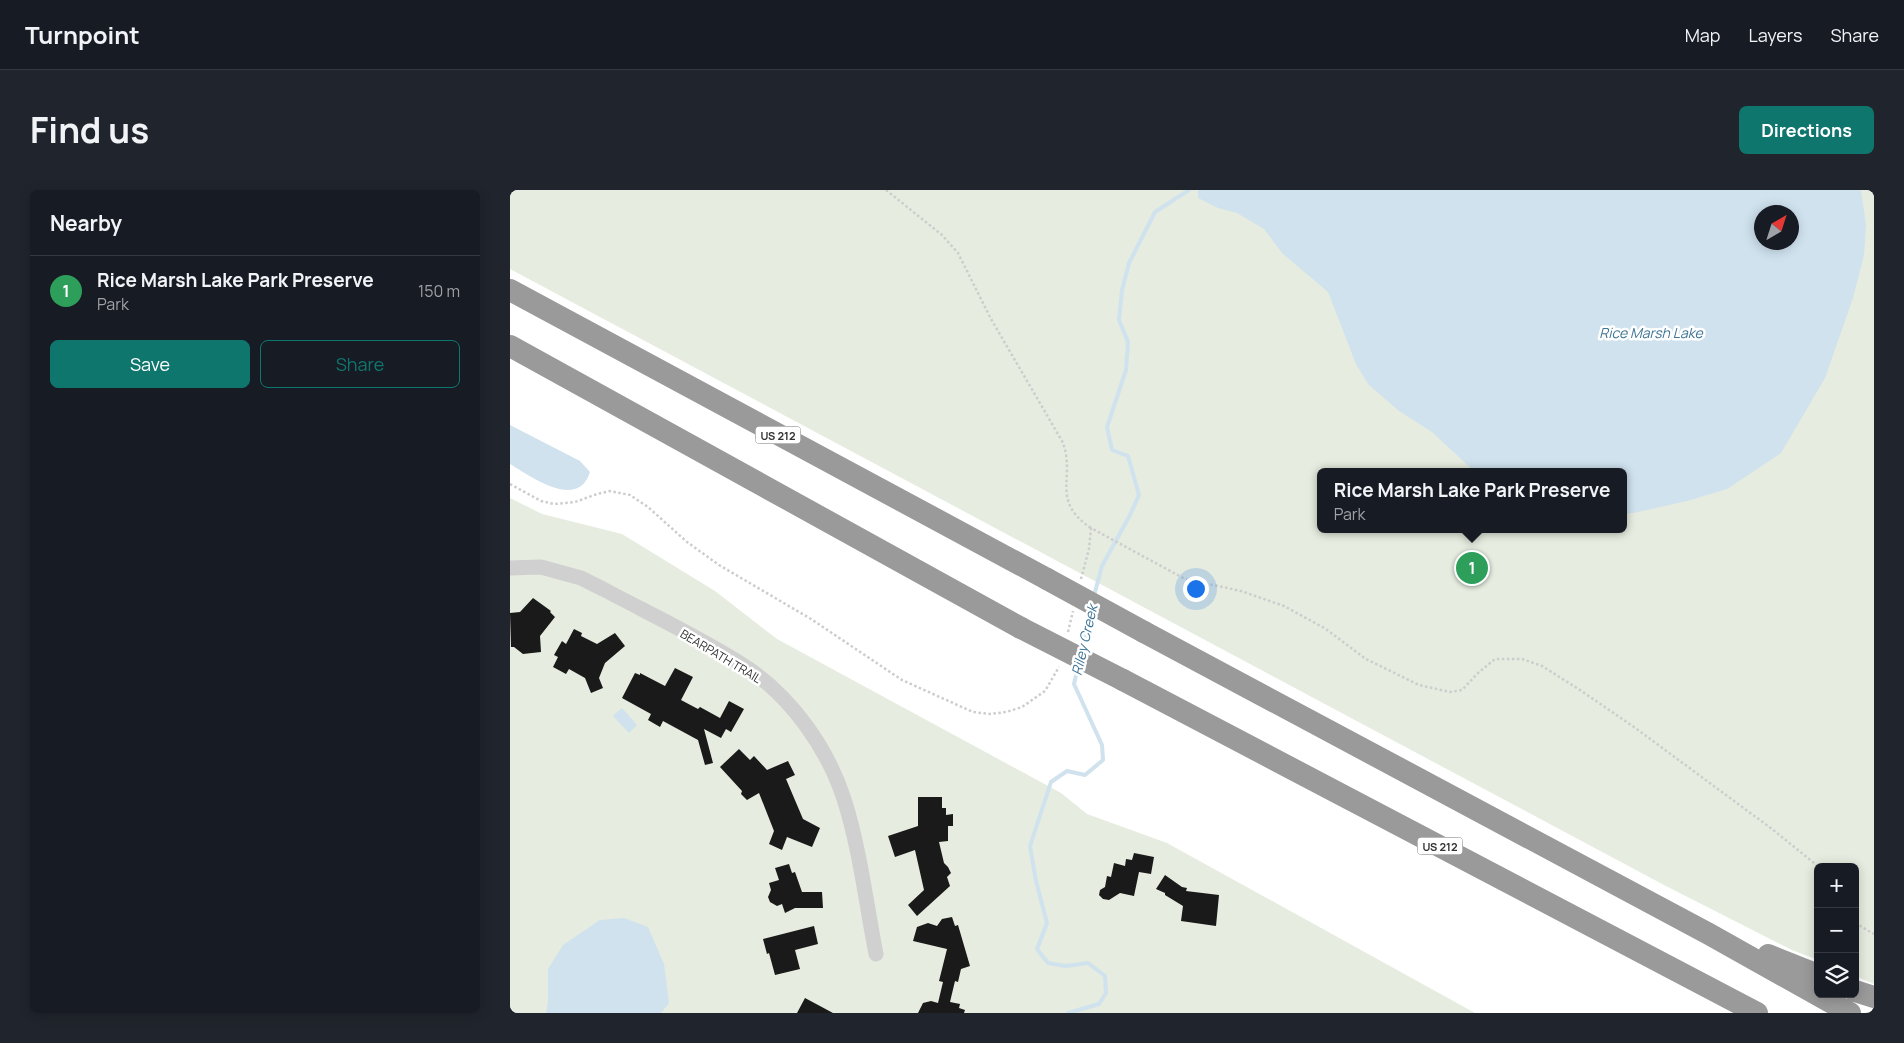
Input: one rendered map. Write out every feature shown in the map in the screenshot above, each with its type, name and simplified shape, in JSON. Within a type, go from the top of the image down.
[{"type":"highway","name":"US 212","points":[[510,290],[1709,934],[1850,1013]]},
{"type":"highway","name":"US 212","points":[[510,346],[1021,628],[1757,1013]]},
{"type":"highway","points":[[1709,934],[1794,964],[1814,973]]},
{"type":"highway","points":[[1859,992],[1874,997]]},
{"type":"street","name":"BEARPATH TRAIL","points":[[510,568],[541,567],[581,578],[746,668],[770,686],[793,708],[811,733],[828,762],[844,798],[876,954]]},
{"type":"path","points":[[886,190],[942,235],[964,261],[991,319],[1062,441],[1066,450],[1066,488],[1070,509],[1074,515],[1091,528],[1185,580],[1241,591],[1284,606],[1326,629],[1366,658],[1419,684],[1450,692],[1462,690],[1495,659],[1522,659],[1542,666],[1634,727],[1772,829],[1814,863]]},
{"type":"path","points":[[510,484],[541,501],[554,504],[575,502],[610,491],[630,495],[648,507],[687,542],[719,565],[811,619],[902,680],[973,712],[990,714],[1022,707],[1045,691],[1061,661]]},
{"type":"path","points":[[1079,588],[1089,549],[1091,528]]},
{"type":"path","points":[[1067,635],[1074,608]]},
{"type":"path","points":[[1859,925],[1874,934]]},
{"type":"shaded area","points":[[510,190],[1874,190],[1874,984],[1859,978],[1859,863],[1814,863],[1814,958],[1792,950],[1664,885],[510,269]]},
{"type":"shaded area","points":[[510,498],[542,514],[622,534],[715,591],[777,639],[1061,793],[1087,814],[1167,843],[1475,1013],[510,1013]]},
{"type":"water","name":"Rice Marsh Lake","points":[[1198,190],[1861,190],[1866,225],[1864,255],[1853,298],[1825,378],[1781,453],[1727,489],[1687,501],[1627,514],[1627,468],[1471,468],[1432,432],[1399,411],[1368,384],[1356,364],[1328,292],[1282,253],[1264,229],[1237,213],[1218,208],[1198,198]]},
{"type":"water","points":[[510,425],[580,461],[590,472],[584,483],[575,489],[565,490],[553,487],[529,476],[510,464]]},
{"type":"water","points":[[622,708],[637,725],[629,733],[613,716]]},
{"type":"water","points":[[624,918],[648,927],[664,964],[669,1003],[661,1013],[546,1013],[548,969],[563,945],[600,920]]},
{"type":"building","points":[[533,598],[551,611],[555,617],[540,636],[541,652],[523,654],[514,647],[511,647],[510,613],[520,612]]},
{"type":"building","points":[[574,629],[582,633],[581,636],[597,644],[615,633],[625,646],[605,663],[599,678],[603,688],[591,693],[585,678],[569,669],[566,674],[553,667],[558,657],[554,655],[562,641],[566,644]]},
{"type":"building","points":[[675,668],[693,677],[681,700],[698,709],[700,707],[720,718],[729,701],[744,709],[731,732],[726,729],[721,738],[704,729],[713,763],[705,765],[698,740],[663,721],[660,727],[648,720],[651,714],[622,698],[635,673],[640,675],[640,673],[665,686]]},
{"type":"building","points":[[739,749],[750,760],[754,756],[767,770],[788,761],[795,775],[786,779],[803,819],[820,828],[812,847],[787,837],[782,850],[769,844],[774,831],[759,793],[747,800],[741,794],[742,791],[720,767]]},
{"type":"building","points":[[918,797],[942,797],[942,808],[946,808],[946,815],[953,814],[953,826],[948,826],[948,841],[939,842],[944,863],[951,873],[947,877],[950,886],[917,916],[908,905],[924,890],[915,850],[895,857],[888,836],[918,826]]},
{"type":"building","points":[[1134,853],[1154,857],[1151,874],[1139,872],[1134,896],[1120,893],[1109,900],[1103,899],[1099,895],[1100,890],[1105,887],[1107,876],[1111,877],[1114,863],[1125,866],[1126,859],[1132,860]]},
{"type":"building","points":[[789,864],[792,873],[795,872],[802,892],[822,892],[823,908],[795,908],[785,913],[782,904],[777,906],[770,902],[768,897],[771,890],[769,883],[779,880],[775,868]]},
{"type":"building","points":[[1165,875],[1182,887],[1187,888],[1186,891],[1219,895],[1216,926],[1181,921],[1183,906],[1156,889]]},
{"type":"building","points":[[952,917],[955,926],[958,925],[970,966],[961,969],[958,982],[955,981],[950,1002],[960,1004],[959,1008],[965,1010],[964,1013],[918,1013],[923,1003],[931,1001],[938,1003],[943,982],[939,981],[947,949],[913,941],[917,927],[928,923],[937,926],[942,919]]},
{"type":"building","points":[[814,926],[818,944],[795,950],[800,969],[775,975],[763,939]]},
{"type":"building","points":[[805,998],[833,1013],[797,1013]]},
{"type":"waterway","name":"Riley Creek","points":[[1094,596],[1102,566],[1139,495],[1128,456],[1112,450],[1107,427],[1126,370],[1128,342],[1119,320],[1122,290],[1129,263],[1155,212],[1189,190]]},
{"type":"waterway","name":"Riley Creek","points":[[1082,650],[1091,610]]},
{"type":"waterway","name":"Riley Creek","points":[[1068,1013],[1099,1004],[1106,993],[1105,976],[1088,963],[1066,966],[1048,963],[1037,949],[1047,923],[1036,881],[1030,846],[1051,782],[1067,771],[1085,775],[1103,760],[1102,745],[1074,684],[1078,667]]},
{"type":"place","name":"Rice Marsh Lake Park Preserve","points":[[1472,568]]}]
